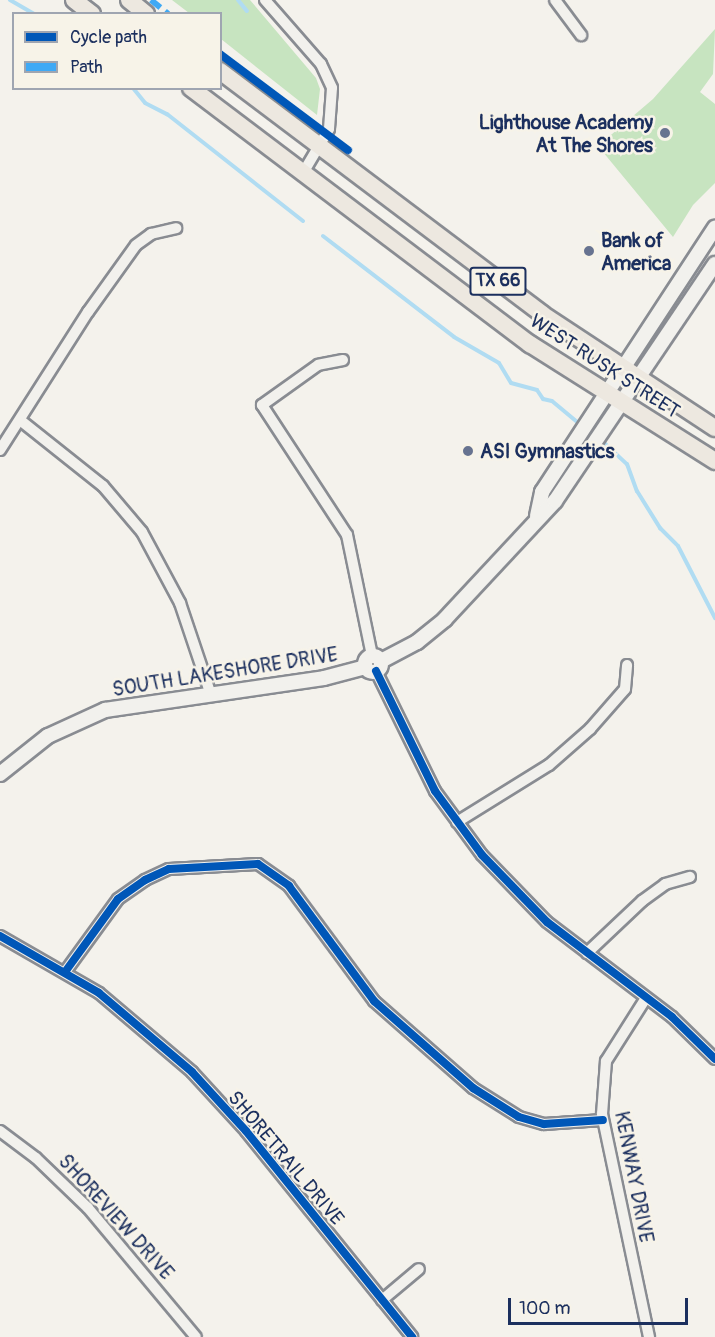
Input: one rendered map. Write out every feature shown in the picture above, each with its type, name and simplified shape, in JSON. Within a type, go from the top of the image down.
[{"type":"main road","points":[[74,0],[89,12]]},
{"type":"main road","points":[[129,0],[144,12]]},
{"type":"main road","name":"TX 66","points":[[222,73],[542,314],[639,377]]},
{"type":"main road","name":"TX 66","points":[[194,90],[303,173]]},
{"type":"main road","name":"WEST RUSK STREET","points":[[303,173],[530,344],[605,394],[715,461]]},
{"type":"main road","name":"WEST RUSK STREET","points":[[639,377],[715,428]]},
{"type":"street","points":[[265,0],[328,75],[333,113],[321,147],[303,173]]},
{"type":"street","points":[[555,0],[581,35]]},
{"type":"street","points":[[0,450],[88,312],[136,245],[151,234],[176,228]]},
{"type":"street","name":"SOUTH LAKESHORE DRIVE","points":[[537,516],[542,492],[715,228]]},
{"type":"street","name":"SOUTH LAKESHORE DRIVE","points":[[0,774],[48,736],[105,711],[324,678],[374,664],[417,642],[445,619],[537,516],[555,501],[715,264]]},
{"type":"street","points":[[344,360],[318,365],[262,405],[347,535],[374,664],[415,755],[482,855],[547,922],[646,998],[715,1059]]},
{"type":"street","points":[[20,420],[103,486],[142,532],[180,603],[211,694]]},
{"type":"street","points":[[458,822],[549,765],[590,729],[625,689],[627,666]]},
{"type":"street","points":[[65,972],[118,899],[145,879],[169,869],[258,864],[289,886],[374,1001],[473,1088],[519,1117],[544,1124],[603,1120]]},
{"type":"street","points":[[587,953],[665,884],[690,877]]},
{"type":"street","name":"SHORETRAIL DRIVE","points":[[0,936],[99,993],[192,1072],[246,1131],[412,1337]]},
{"type":"street","name":"KENWAY DRIVE","points":[[646,998],[612,1046],[605,1065],[603,1120],[649,1337]]},
{"type":"street","name":"SHOREVIEW DRIVE","points":[[0,1131],[36,1158],[88,1208],[196,1337]]},
{"type":"street","points":[[382,1300],[419,1269]]},
{"type":"green space","points":[[172,0],[250,0],[316,78],[320,89],[317,115],[222,40],[222,12],[188,12]]},
{"type":"green space","name":"Lighthouse Academy At The Shores","points":[[715,29],[713,74],[700,92],[715,104],[715,183],[693,205],[673,237],[598,146],[653,99]]},
{"type":"waterway","points":[[10,0],[31,12]]},
{"type":"waterway","points":[[238,0],[247,11]]},
{"type":"waterway","points":[[135,90],[145,103],[167,114],[303,221]]},
{"type":"waterway","points":[[323,236],[454,337],[499,363],[511,383],[537,390],[543,399],[552,401],[594,436]]},
{"type":"waterway","points":[[601,440],[627,464],[637,491],[660,528],[678,546],[715,618]]},
{"type":"marked path","points":[[151,0],[166,12]]},
{"type":"cycle path","points":[[222,56],[348,150]]},
{"type":"cycle path","points":[[376,671],[435,791],[482,855],[547,922],[672,1017],[715,1059]]},
{"type":"cycle path","points":[[65,972],[118,899],[145,880],[169,869],[258,864],[289,886],[374,1001],[473,1088],[519,1117],[544,1124],[603,1120]]},
{"type":"cycle path","points":[[0,936],[99,993],[192,1072],[246,1131],[412,1337]]},
{"type":"place","name":"Lighthouse Academy At The Shores","points":[[665,133]]},
{"type":"place","name":"Bank of America","points":[[589,251]]},
{"type":"place","name":"ASI Gymnastics","points":[[468,451]]}]
